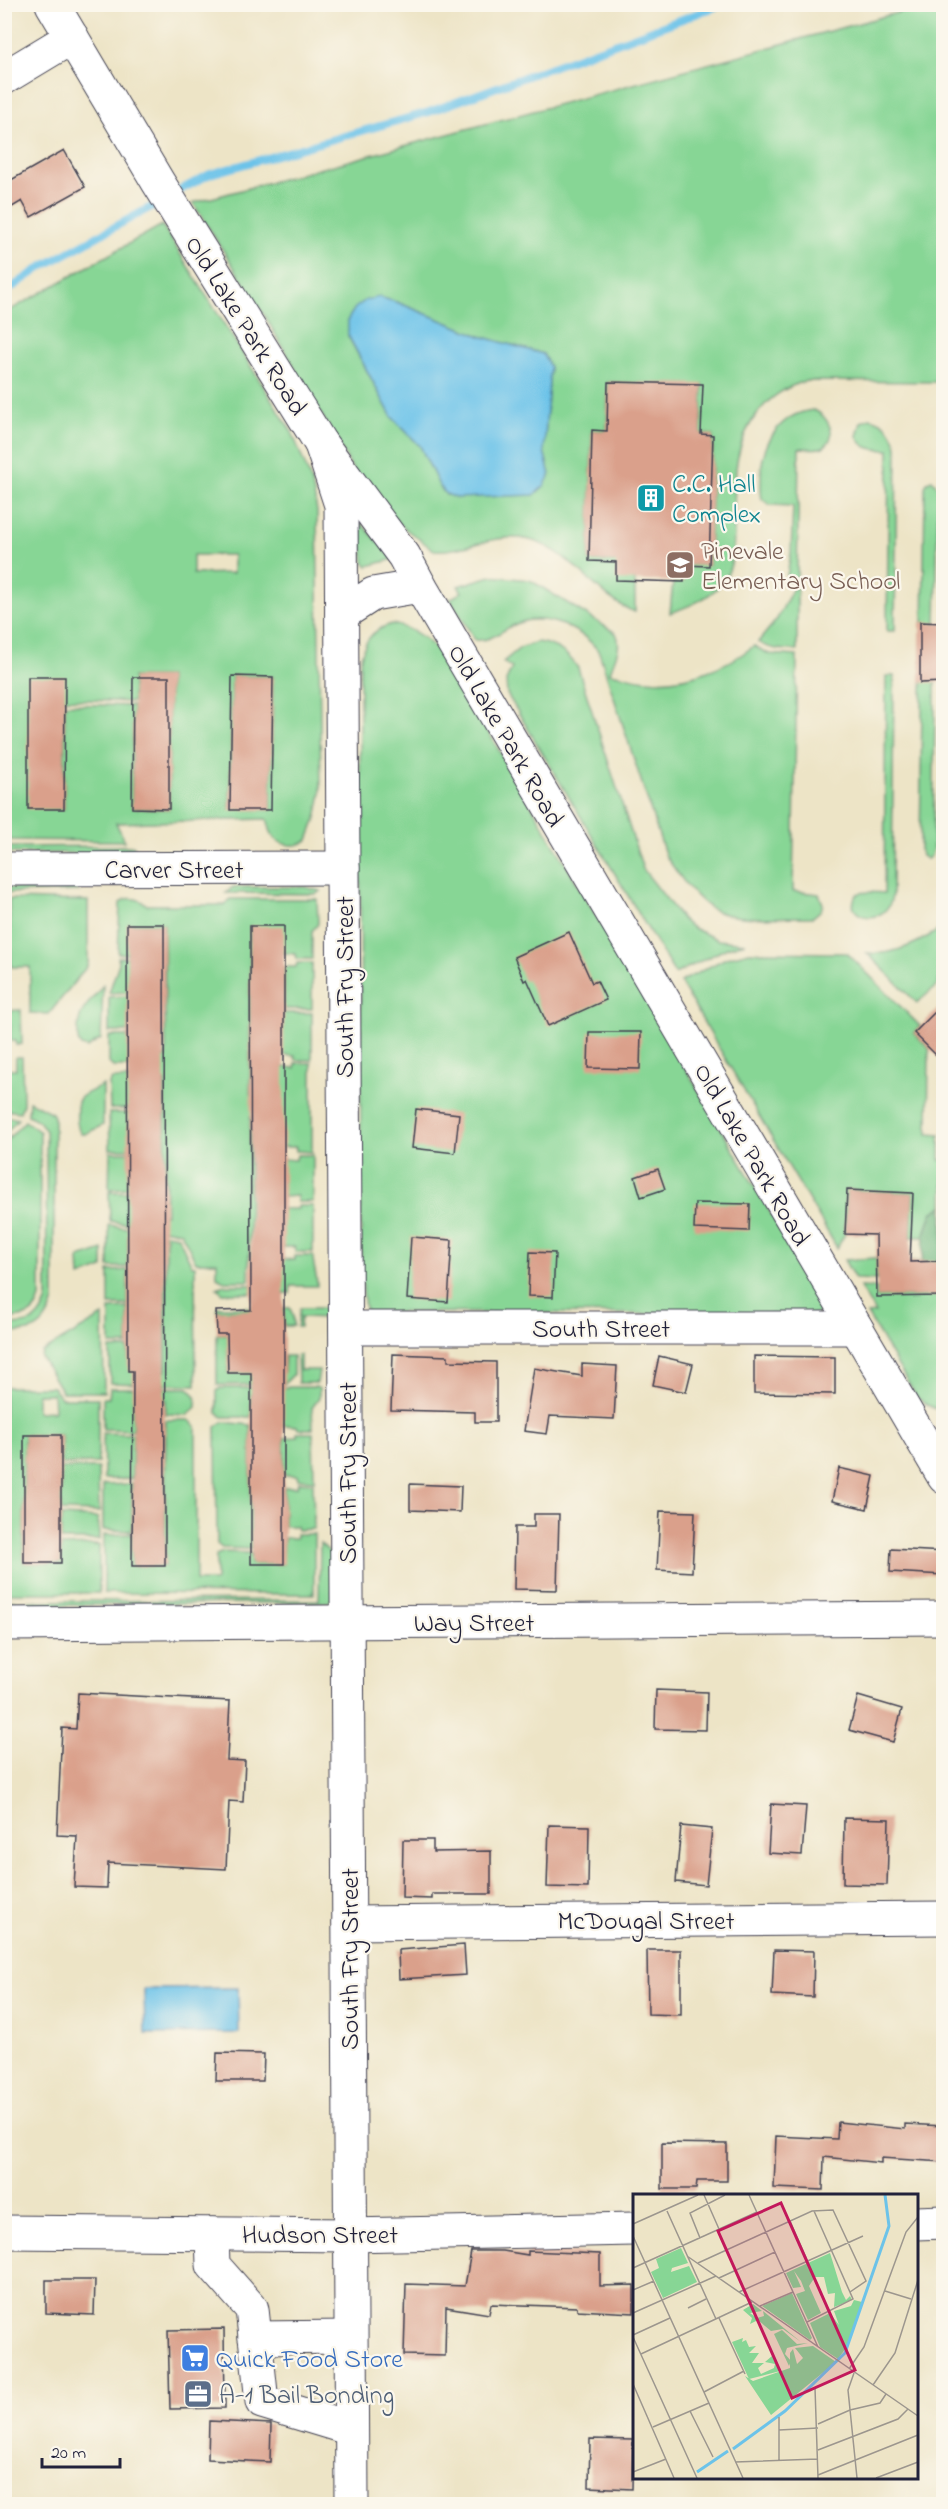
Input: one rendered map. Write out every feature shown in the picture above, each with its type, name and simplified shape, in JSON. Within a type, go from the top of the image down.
[{"type":"street","name":"Old Lake Park Road","points":[[52,4],[321,444],[404,556],[856,1328],[929,1427],[944,1477]]},
{"type":"street","points":[[4,78],[72,37]]},
{"type":"street","name":"South Fry Street","points":[[321,444],[341,505],[352,2505]]},
{"type":"street","points":[[342,614],[374,594],[420,586]]},
{"type":"street","name":"Carver Street","points":[[4,869],[343,868]]},
{"type":"street","name":"South Street","points":[[346,1328],[856,1328]]},
{"type":"street","name":"Way Street","points":[[4,1624],[944,1618]]},
{"type":"street","name":"McDougal Street","points":[[349,1923],[944,1918]]},
{"type":"street","points":[[918,2223],[944,2222]]},
{"type":"street","name":"Hudson Street","points":[[4,2232],[349,2235],[633,2229]]},
{"type":"street","points":[[212,2234],[213,2265],[252,2309],[262,2402],[351,2429]]},
{"type":"street","points":[[255,2338],[350,2337]]},
{"type":"green space","points":[[926,5],[943,5],[943,382],[806,381],[770,400],[750,424],[739,453],[735,484],[733,551],[727,574],[719,586],[706,597],[670,613],[673,582],[684,581],[684,565],[709,565],[713,435],[701,434],[703,385],[608,382],[607,431],[592,430],[589,561],[616,562],[635,581],[635,612],[605,594],[566,560],[537,542],[509,538],[456,549],[434,550],[404,528],[366,492],[266,318],[193,203]],"holes":[[[379,297],[480,336],[543,354],[550,367],[544,451],[550,475],[534,495],[446,495],[420,446],[392,417],[348,336]]]},
{"type":"green space","points":[[162,225],[292,432],[312,483],[317,511],[321,793],[316,819],[308,840],[304,843],[288,845],[279,842],[272,834],[267,819],[116,823],[125,841],[5,840],[5,809],[7,809],[5,313]],"holes":[[[193,555],[233,555],[233,573],[193,574]],[[232,676],[273,677],[271,810],[230,809]],[[133,677],[169,677],[169,809],[132,808],[133,706],[65,704],[64,809],[28,808],[65,699],[133,702]]]},
{"type":"green space","points":[[813,410],[827,421],[831,438],[823,447],[799,448],[797,582],[786,581],[791,553],[793,506],[770,505],[762,499],[762,463],[769,441],[782,424],[791,417]]},
{"type":"green space","points":[[870,418],[876,419],[888,428],[897,447],[895,631],[887,631],[889,450],[866,447],[857,436],[861,422]]},
{"type":"green space","points":[[932,480],[938,487],[933,849],[931,856],[927,859],[922,856],[920,849],[925,487],[927,482]]},
{"type":"green space","points":[[360,522],[394,559],[368,566],[364,563]]},
{"type":"green space","points":[[491,576],[530,580],[616,633],[618,649],[610,673],[661,681],[689,677],[730,661],[754,646],[769,654],[797,656],[793,891],[819,894],[823,904],[821,910],[813,917],[734,916],[712,909],[698,898],[666,857],[599,652],[592,643],[572,629],[549,621],[525,621],[491,638],[475,640],[450,599],[462,592],[458,586]]},
{"type":"green space","points":[[797,587],[797,650],[782,650],[762,645],[758,642],[777,619],[793,588]]},
{"type":"green space","points":[[392,624],[409,629],[422,637],[446,660],[825,1306],[822,1311],[815,1315],[369,1312],[365,1309],[361,1272],[360,662],[366,642],[370,637],[385,626]]},
{"type":"green space","points":[[537,642],[560,650],[578,668],[643,869],[682,919],[691,927],[718,940],[745,943],[727,948],[675,974],[507,694],[506,681],[512,668],[503,662],[520,648]]},
{"type":"green space","points":[[886,676],[894,676],[892,896],[884,912],[869,917],[857,912],[854,900],[860,893],[884,893]]},
{"type":"green space","points":[[134,846],[137,853],[5,853],[4,847]]},
{"type":"green space","points":[[233,887],[305,887],[321,891],[316,894],[226,893]]},
{"type":"green space","points":[[4,888],[74,888],[79,891],[5,893]]},
{"type":"green space","points":[[9,899],[88,901],[88,965],[49,1014],[30,1013],[30,967],[11,967]]},
{"type":"green space","points":[[130,899],[147,905],[225,905],[230,899],[317,899],[318,924],[312,931],[312,959],[296,959],[295,954],[284,953],[250,926],[250,1094],[283,1094],[283,1067],[295,1068],[296,1063],[312,1063],[312,1152],[296,1151],[296,1147],[283,1147],[283,1117],[250,1117],[249,1281],[224,1281],[217,1277],[217,1262],[196,1262],[181,1232],[110,1221],[109,1192],[129,1192],[130,1215],[166,1214],[165,1081],[129,1080],[129,1109],[110,1109],[109,1084],[112,1079],[139,1079],[139,1067],[113,1067],[109,1063],[109,1036],[128,1036],[129,1058],[166,1057],[164,924],[128,924],[128,954],[118,953],[120,903]]},
{"type":"green space","points":[[939,930],[939,984],[917,1003],[867,953],[896,950],[914,944]]},
{"type":"green space","points":[[749,952],[847,953],[920,1026],[914,1033],[929,1048],[928,1134],[940,1135],[940,1160],[944,1160],[943,1206],[932,1213],[924,1237],[911,1237],[913,1193],[847,1190],[845,1234],[837,1248],[680,982],[726,958]]},
{"type":"green space","points":[[118,957],[128,957],[128,992],[109,993],[119,963]]},
{"type":"green space","points":[[297,963],[312,963],[312,1009],[284,1009],[284,967],[296,967]]},
{"type":"green space","points":[[103,985],[101,1039],[87,1048],[81,1046],[78,1041],[80,1017]]},
{"type":"green space","points":[[128,996],[128,1032],[109,1032],[109,997]]},
{"type":"green space","points":[[21,1010],[22,1044],[16,1045],[16,1041],[10,1041],[10,1024],[5,1023],[5,1011]]},
{"type":"green space","points":[[283,1013],[312,1013],[312,1060],[296,1060],[295,1056],[283,1055]]},
{"type":"green space","points":[[16,1057],[22,1057],[23,1104],[20,1112],[5,1110],[5,1069],[16,1069]]},
{"type":"green space","points":[[103,1085],[103,1125],[81,1134],[77,1121],[78,1101],[82,1096]]},
{"type":"green space","points":[[29,1101],[52,1113],[54,1117],[54,1301],[46,1318],[37,1328],[31,1331],[5,1333],[5,1325],[27,1323],[37,1318],[47,1299],[46,1131],[39,1121],[28,1115]]},
{"type":"green space","points":[[109,1113],[129,1113],[129,1149],[110,1149]]},
{"type":"green space","points":[[4,1116],[18,1119],[5,1134]]},
{"type":"green space","points":[[25,1121],[40,1132],[40,1297],[35,1309],[28,1315],[5,1318],[5,1142]]},
{"type":"green space","points":[[110,1152],[129,1152],[129,1188],[109,1189]]},
{"type":"green space","points":[[297,1155],[313,1155],[313,1202],[297,1202],[297,1196],[283,1197],[283,1159],[296,1160]]},
{"type":"green space","points":[[298,1206],[313,1206],[313,1252],[296,1252],[295,1247],[283,1247],[283,1209],[298,1209]]},
{"type":"green space","points":[[943,1206],[943,1310],[940,1262],[922,1262],[924,1237],[932,1213]]},
{"type":"green space","points":[[109,1225],[178,1236],[192,1266],[195,1266],[196,1385],[110,1383],[110,1349],[128,1348],[129,1371],[166,1371],[166,1237],[128,1237],[128,1267],[109,1267]]},
{"type":"green space","points":[[103,1250],[103,1268],[80,1277],[79,1258]]},
{"type":"green space","points":[[295,1256],[313,1256],[317,1286],[291,1286],[290,1293],[223,1293],[217,1288],[225,1285],[283,1285],[283,1259],[295,1260]]},
{"type":"green space","points":[[874,1258],[922,1262],[877,1262],[877,1280],[855,1279],[844,1260]]},
{"type":"green space","points":[[128,1270],[128,1305],[109,1305],[109,1271]]},
{"type":"green space","points":[[860,1287],[877,1288],[877,1297],[941,1296],[944,1310],[943,1412],[925,1404],[916,1396],[867,1314],[875,1313]]},
{"type":"green space","points":[[217,1307],[290,1308],[293,1326],[284,1326],[284,1310],[217,1311]]},
{"type":"green space","points":[[128,1308],[128,1345],[110,1345],[110,1309]]},
{"type":"green space","points":[[300,1308],[325,1308],[333,1314],[330,1318],[301,1317],[300,1327],[297,1327]]},
{"type":"green space","points":[[103,1316],[104,1392],[62,1392],[41,1357],[42,1352]]},
{"type":"green space","points":[[217,1334],[247,1334],[228,1350],[228,1373],[284,1372],[285,1356],[293,1356],[293,1375],[284,1384],[217,1385]]},
{"type":"green space","points":[[297,1355],[300,1355],[300,1370],[319,1370],[317,1383],[298,1383]]},
{"type":"green space","points":[[4,1387],[53,1387],[61,1398],[98,1398],[98,1463],[61,1464],[61,1435],[24,1435],[24,1563],[61,1563],[61,1546],[99,1545],[99,1593],[5,1593]],"holes":[[[37,1394],[53,1394],[54,1411],[37,1412]]]},
{"type":"green space","points":[[316,1387],[319,1389],[319,1398],[312,1408],[313,1429],[298,1429],[297,1426],[284,1425],[251,1395],[251,1417],[223,1417],[217,1413],[217,1391],[220,1388]]},
{"type":"green space","points":[[110,1388],[188,1388],[196,1396],[196,1407],[188,1415],[166,1414],[166,1399],[133,1399],[133,1430],[103,1429],[103,1398],[109,1398]]},
{"type":"green space","points":[[166,1420],[189,1420],[196,1426],[196,1581],[216,1581],[216,1555],[223,1552],[251,1553],[251,1564],[283,1564],[284,1538],[296,1538],[296,1534],[314,1534],[314,1594],[104,1593],[104,1535],[132,1534],[132,1566],[165,1566]]},
{"type":"green space","points":[[223,1422],[251,1425],[251,1549],[222,1548],[217,1544],[216,1427]]},
{"type":"green space","points":[[103,1433],[133,1434],[132,1479],[104,1479]]},
{"type":"green space","points":[[297,1433],[313,1433],[314,1480],[298,1479],[297,1475],[284,1475],[284,1438],[297,1437]]},
{"type":"green space","points":[[61,1468],[98,1468],[99,1512],[61,1511]]},
{"type":"green space","points":[[298,1482],[313,1483],[314,1529],[297,1530],[296,1526],[284,1526],[284,1487],[297,1487]]},
{"type":"green space","points":[[132,1484],[132,1531],[103,1530],[103,1485]]},
{"type":"green space","points":[[61,1516],[98,1518],[99,1540],[61,1540]]},
{"type":"green space","points":[[320,1543],[334,1556],[333,1597],[329,1602],[5,1606],[4,1601],[319,1600]]},
{"type":"water","points":[[379,297],[480,336],[543,354],[550,367],[544,451],[550,475],[544,486],[534,495],[457,498],[446,494],[439,485],[420,446],[392,417],[348,335],[348,319],[355,308],[366,300]]},
{"type":"water","points":[[238,1988],[239,2033],[145,2034],[144,1989]]},
{"type":"building","points":[[64,150],[85,187],[31,217],[22,201],[4,212],[4,184]]},
{"type":"building","name":"C.C. Hall Complex","points":[[608,382],[703,384],[701,434],[713,435],[709,566],[684,565],[684,582],[616,580],[616,562],[589,561],[592,430],[607,431]]},
{"type":"building","points":[[920,622],[944,623],[944,682],[920,683]]},
{"type":"building","points":[[232,676],[273,677],[271,810],[230,810]]},
{"type":"building","points":[[28,677],[65,677],[64,809],[28,809]]},
{"type":"building","points":[[133,677],[169,677],[169,809],[132,808]]},
{"type":"building","points":[[127,924],[164,924],[165,1566],[132,1566],[133,1371],[128,1371]]},
{"type":"building","points":[[250,926],[284,926],[284,1564],[251,1564],[251,1373],[228,1373],[227,1334],[217,1334],[216,1311],[251,1310]]},
{"type":"building","points":[[569,932],[592,983],[597,981],[606,1000],[548,1026],[527,979],[524,981],[514,957]]},
{"type":"building","points":[[944,1003],[944,1063],[914,1033]]},
{"type":"building","points":[[589,1032],[641,1032],[640,1069],[588,1068]]},
{"type":"building","points":[[416,1109],[459,1114],[455,1153],[412,1148]]},
{"type":"building","points":[[658,1169],[665,1189],[641,1197],[635,1177]]},
{"type":"building","points":[[847,1190],[913,1193],[910,1262],[940,1261],[941,1296],[877,1297],[876,1235],[845,1234]]},
{"type":"building","points":[[695,1203],[750,1204],[749,1231],[694,1229]]},
{"type":"building","points":[[411,1237],[452,1240],[448,1302],[407,1299]]},
{"type":"building","points":[[530,1252],[555,1253],[553,1297],[528,1296]]},
{"type":"building","points":[[393,1354],[448,1356],[448,1361],[496,1362],[496,1422],[475,1422],[475,1412],[391,1410]]},
{"type":"building","points":[[659,1356],[693,1364],[686,1392],[653,1385]]},
{"type":"building","points":[[754,1356],[835,1357],[835,1394],[754,1393]]},
{"type":"building","points":[[582,1364],[617,1366],[614,1419],[550,1416],[547,1434],[524,1431],[534,1368],[582,1376]]},
{"type":"building","points":[[24,1435],[61,1435],[61,1563],[24,1563]]},
{"type":"building","points":[[839,1468],[874,1476],[867,1509],[832,1501]]},
{"type":"building","points":[[410,1484],[461,1486],[460,1512],[410,1510]]},
{"type":"building","points":[[660,1511],[695,1512],[692,1572],[657,1570]]},
{"type":"building","points":[[534,1514],[559,1514],[557,1590],[514,1589],[515,1527],[534,1527]]},
{"type":"building","points":[[891,1549],[944,1552],[944,1575],[890,1572]]},
{"type":"building","points":[[656,1690],[707,1692],[706,1730],[655,1729]]},
{"type":"building","points":[[78,1693],[230,1701],[227,1760],[245,1761],[243,1802],[229,1801],[226,1869],[108,1863],[107,1888],[74,1887],[77,1836],[57,1835],[62,1728],[76,1729]]},
{"type":"building","points":[[858,1696],[902,1709],[893,1742],[849,1730]]},
{"type":"building","points":[[771,1804],[806,1806],[802,1855],[768,1853]]},
{"type":"building","points":[[844,1818],[889,1819],[887,1885],[843,1884]]},
{"type":"building","points":[[549,1825],[589,1826],[588,1888],[547,1887]]},
{"type":"building","points":[[681,1826],[712,1829],[706,1885],[676,1882]]},
{"type":"building","points":[[403,1840],[433,1840],[433,1852],[491,1851],[491,1894],[432,1894],[432,1899],[402,1898]]},
{"type":"building","points":[[464,1945],[466,1975],[399,1979],[398,1950]]},
{"type":"building","points":[[647,1950],[681,1950],[681,2015],[648,2014]]},
{"type":"building","points":[[774,1950],[814,1951],[813,1997],[772,1995]]},
{"type":"building","points":[[217,2053],[264,2054],[263,2081],[216,2081]]},
{"type":"building","points":[[838,2122],[905,2129],[905,2124],[944,2126],[944,2162],[881,2158],[881,2163],[824,2157],[823,2190],[774,2188],[776,2136],[837,2139]]},
{"type":"building","points":[[662,2143],[727,2144],[727,2181],[697,2181],[696,2189],[662,2189]]},
{"type":"building","points":[[471,2251],[503,2251],[528,2255],[528,2251],[600,2254],[600,2286],[633,2285],[633,2313],[577,2310],[577,2307],[491,2304],[489,2314],[446,2307],[445,2356],[404,2355],[406,2284],[465,2286]]},
{"type":"building","points":[[46,2280],[95,2280],[94,2315],[46,2313]]},
{"type":"building","points":[[224,2329],[225,2408],[170,2409],[168,2330]]},
{"type":"building","points":[[209,2421],[271,2424],[270,2462],[208,2459]]},
{"type":"building","points":[[590,2439],[633,2440],[632,2489],[589,2487]]},
{"type":"waterway","points":[[173,194],[210,174],[429,112],[723,4]]},
{"type":"waterway","points":[[4,293],[40,268],[160,202]]},
{"type":"place","name":"C.C. Hall Complex","points":[[651,498]]},
{"type":"place","name":"Pinevale Elementary School","points":[[680,565]]},
{"type":"place","name":"Quick Food Store","points":[[195,2358]]},
{"type":"place","name":"A-1 Bail Bonding","points":[[198,2394]]}]
